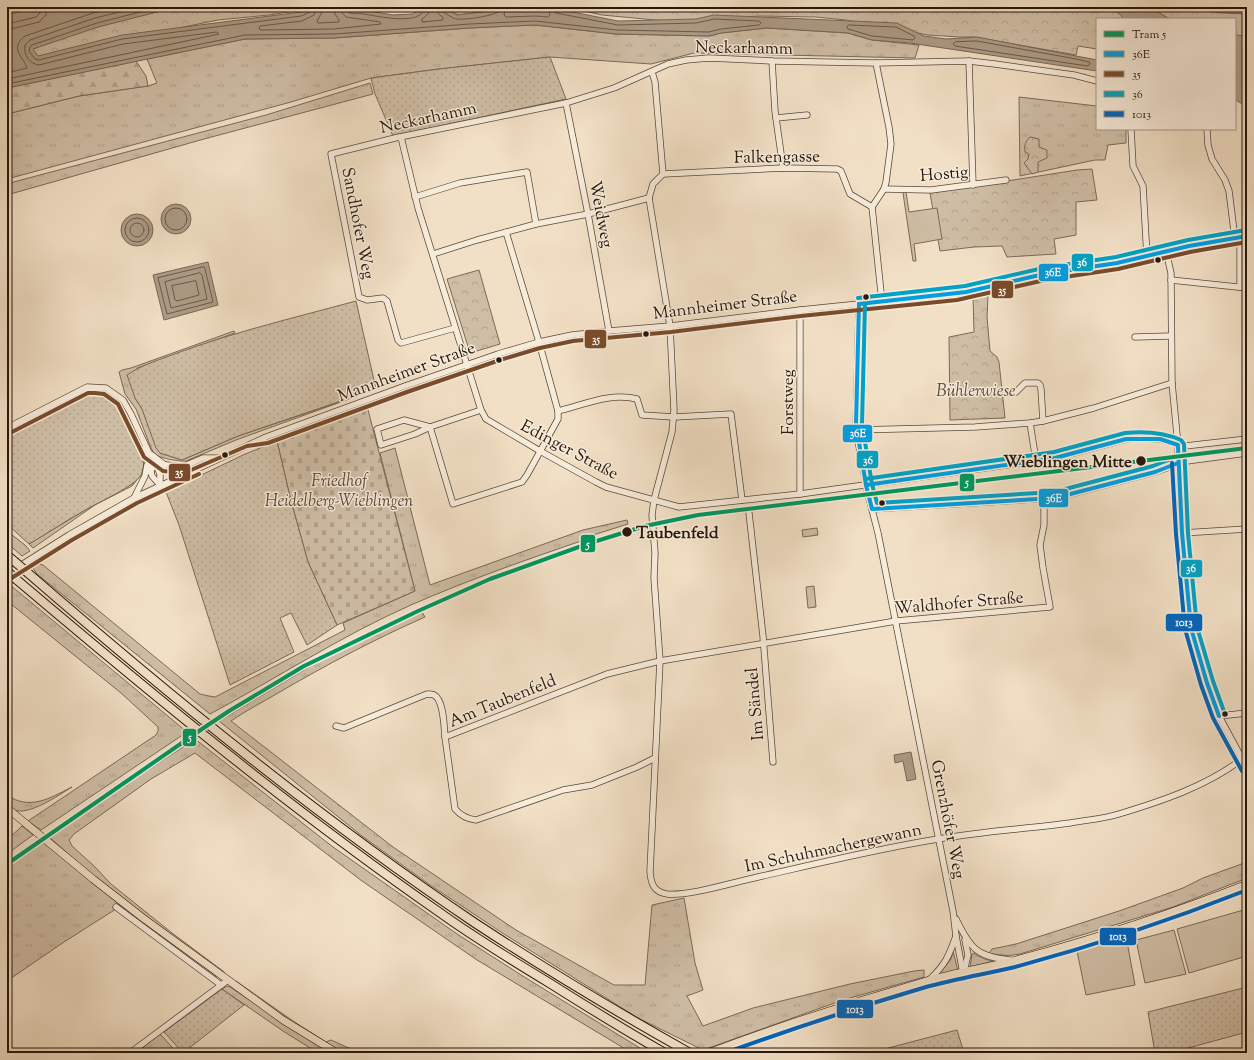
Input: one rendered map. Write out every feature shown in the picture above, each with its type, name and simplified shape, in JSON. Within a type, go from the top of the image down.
[{"type":"highway","points":[[10,558],[120,652],[213,728],[307,802],[368,847],[471,920],[568,982],[687,1052]]},
{"type":"highway","points":[[7,572],[112,661],[300,811],[440,913],[503,954],[665,1053]]},
{"type":"main road","points":[[7,808],[122,902],[283,1020],[337,1053]]},
{"type":"main road","points":[[708,1053],[843,1006],[928,981],[1012,961],[1074,944],[1130,926],[1247,884]]},
{"type":"street","name":"Neckarhamm","points":[[331,154],[401,137],[566,103],[614,88],[668,64],[686,60],[709,58],[876,63],[969,62],[995,64],[1066,74],[1096,81]]},
{"type":"street","points":[[772,61],[776,118],[782,168]]},
{"type":"street","points":[[969,62],[973,185]]},
{"type":"street","points":[[876,63],[890,127],[890,144],[886,182],[884,189],[872,207],[882,302]]},
{"type":"street","points":[[652,72],[655,82],[663,174],[653,184],[649,198],[670,326],[674,417],[669,445],[654,500],[652,515],[655,553],[654,578],[660,661],[655,758]]},
{"type":"street","name":"Weidweg","points":[[566,103],[609,331]]},
{"type":"street","points":[[776,118],[806,115]]},
{"type":"street","points":[[1131,130],[1133,166],[1143,186],[1147,256]]},
{"type":"street","points":[[1207,130],[1208,145],[1212,159],[1225,180],[1229,191],[1238,238],[1240,287]]},
{"type":"street","name":"Edinger Straße","points":[[401,137],[415,197],[480,410],[486,419],[540,451],[606,487],[679,507],[800,494],[1036,461],[1055,458],[1126,439],[1155,439],[1185,446],[1247,439]]},
{"type":"street","name":"Sandhofer Weg","points":[[331,154],[359,297],[367,300],[383,298],[387,301],[398,340],[401,343],[455,328]]},
{"type":"street","name":"Falkengasse","points":[[663,174],[782,168],[837,169],[841,171],[850,194],[872,207]]},
{"type":"street","points":[[415,197],[460,183],[527,172],[536,224]]},
{"type":"street","name":"Hostig","points":[[884,189],[931,190],[1006,180]]},
{"type":"street","points":[[433,254],[536,224],[588,214],[649,198]]},
{"type":"street","points":[[430,427],[453,504],[522,482],[558,419],[558,412],[539,342],[506,232]]},
{"type":"street","name":"Mannheimer Straße","points":[[7,572],[134,498],[266,437],[496,354],[539,342],[572,335],[670,326],[966,292],[1044,274],[1117,263],[1166,251],[1247,236]]},
{"type":"street","points":[[1166,251],[1171,273],[1172,383],[1182,534],[1191,628],[1207,683],[1219,716],[1247,768]]},
{"type":"street","points":[[1170,280],[1247,288]]},
{"type":"street","name":"Grenzhöfer Weg","points":[[859,304],[856,430],[866,485],[896,621],[954,915],[956,936],[963,973]]},
{"type":"street","name":"Forstweg","points":[[800,310],[800,494]]},
{"type":"street","points":[[1135,337],[1171,336]]},
{"type":"street","points":[[1008,393],[1016,392],[1025,383],[1038,383],[1041,389],[1043,421]]},
{"type":"street","points":[[856,430],[975,427],[1030,423],[1094,408],[1172,383]]},
{"type":"street","points":[[7,428],[87,387],[106,388],[123,400],[131,414],[148,456],[150,472],[160,485]]},
{"type":"street","points":[[558,412],[606,398],[627,397],[637,399],[642,415],[674,417],[731,414],[742,500]]},
{"type":"street","points":[[430,427],[404,420],[377,429],[382,445],[480,410]]},
{"type":"street","points":[[1030,423],[1036,461]]},
{"type":"street","points":[[872,509],[1055,498],[1155,472],[1178,463],[1247,453]]},
{"type":"street","points":[[148,456],[156,465],[160,474],[160,485]]},
{"type":"street","points":[[148,456],[165,465]]},
{"type":"street","points":[[134,498],[145,476],[148,456]]},
{"type":"street","name":"Mannheimer Straße","points":[[165,465],[182,467],[203,458],[220,458]]},
{"type":"street","points":[[150,472],[156,465],[165,465]]},
{"type":"street","name":"Waldhofer Straße","points":[[660,661],[896,621],[1050,607],[1040,545],[1044,525],[1044,499]]},
{"type":"street","points":[[749,512],[764,644]]},
{"type":"street","points":[[1182,534],[1247,529]]},
{"type":"street","name":"Im Sändel","points":[[764,644],[773,762]]},
{"type":"street","name":"Am Taubenfeld","points":[[655,758],[592,785],[563,790],[476,820],[468,819],[460,815],[455,809],[445,737],[607,674],[660,661]]},
{"type":"street","points":[[336,726],[344,728],[427,694],[434,695],[438,699],[442,709],[445,737]]},
{"type":"street","points":[[1219,716],[1247,713]]},
{"type":"street","name":"Im Schuhmachergewann","points":[[655,758],[650,872],[651,883],[657,891],[666,894],[697,891],[854,855],[938,839],[1090,820],[1118,814],[1160,801],[1191,788],[1219,775],[1242,759]]},
{"type":"street","points":[[116,907],[221,985]]},
{"type":"street","name":"Grenzhöfer Weg","points":[[954,915],[964,937],[968,955],[963,973]]},
{"type":"street","name":"Grenzhöfer Weg","points":[[928,981],[941,969],[948,958],[956,936]]},
{"type":"street","name":"Grenzhöfer Weg","points":[[964,937],[974,949],[986,956],[1012,961]]},
{"type":"street","points":[[130,1053],[228,980]]},
{"type":"green space","points":[[7,7],[320,7],[269,15],[218,20],[36,57],[7,53]]},
{"type":"green space","points":[[444,7],[505,7],[457,15]]},
{"type":"green space","points":[[565,7],[1247,7],[1247,73],[1236,77],[1236,18],[1096,18],[1096,49],[1078,46],[1076,55],[974,37],[928,35],[846,20],[816,17],[760,16],[666,21],[602,15]]},
{"type":"green space","points":[[535,25],[616,34],[709,36],[721,33],[767,28],[848,33],[872,40],[919,45],[915,58],[694,53],[651,64],[550,57],[371,78],[291,102],[7,179],[7,114],[79,96],[148,86],[157,83],[147,59],[245,39],[334,38],[470,28]]},
{"type":"green space","points":[[550,57],[566,99],[393,136],[375,94],[371,78],[439,69]]},
{"type":"green space","points":[[136,61],[146,76],[148,86],[79,96],[7,114],[7,88]]},
{"type":"green space","points":[[370,83],[373,94],[204,139],[7,195],[7,184],[266,115]]},
{"type":"green space","points":[[1019,97],[1096,106],[1096,130],[1126,130],[1126,143],[1108,145],[1105,160],[1095,160],[1020,176]]},
{"type":"green space","points":[[1030,137],[1039,139],[1039,147],[1047,150],[1047,158],[1038,162],[1038,172],[1032,174],[1024,163],[1028,159],[1029,154],[1025,152],[1025,145]]},
{"type":"green space","points":[[1092,169],[1097,200],[1076,202],[1076,235],[1054,239],[1056,254],[1007,257],[1002,246],[974,247],[940,251],[930,193],[1077,170]]},
{"type":"green space","points":[[906,192],[909,212],[937,208],[942,239],[914,244],[916,261],[913,261],[903,193]]},
{"type":"green space","points":[[479,270],[500,344],[470,353],[447,279]]},
{"type":"green space","name":"Bühlerwiese","points":[[988,296],[987,317],[990,351],[997,357],[999,362],[1005,418],[950,420],[949,337],[974,332],[973,297]]},
{"type":"green space","points":[[356,301],[376,389],[238,436],[182,460],[160,453],[156,448],[142,409],[135,398],[127,375],[146,365],[202,344]]},
{"type":"green space","points":[[234,331],[235,333],[137,368],[135,398],[142,409],[160,453],[182,460],[238,436],[349,399],[236,440],[186,461],[170,460],[155,455],[136,409],[125,394],[119,372]]},
{"type":"green space","points":[[97,394],[109,397],[118,404],[124,414],[143,456],[144,462],[141,475],[132,484],[124,489],[80,513],[29,544],[7,524],[7,436],[57,409]]},
{"type":"green space","name":"Friedhof Heidelberg-Wieblingen","points":[[367,406],[415,591],[337,625],[308,562],[291,501],[277,441]]},
{"type":"green space","points":[[277,441],[291,501],[308,562],[337,625],[307,645],[291,613],[280,618],[294,652],[230,685],[179,525],[166,492],[243,455]]},
{"type":"green space","points":[[395,448],[430,585],[583,530],[627,520],[628,524],[590,536],[587,539],[498,570],[411,605],[359,630],[210,714],[37,574],[33,568],[39,564],[43,565],[200,694],[215,697],[345,630],[343,623],[415,591],[380,453]]},
{"type":"green space","points":[[141,475],[132,486],[95,505],[33,548],[29,544],[87,509],[134,483]]},
{"type":"green space","points":[[817,528],[818,535],[803,537],[802,530]]},
{"type":"green space","points":[[7,531],[25,545],[30,551],[22,556],[7,543]]},
{"type":"green space","points":[[9,584],[187,732],[41,830],[28,821],[156,735],[158,727],[121,693],[11,604],[7,594]]},
{"type":"green space","points":[[814,586],[816,607],[808,608],[806,587]]},
{"type":"green space","points":[[422,612],[425,617],[332,662],[231,721],[393,847],[516,930],[614,985],[645,985],[652,905],[684,898],[695,963],[703,990],[687,996],[703,1026],[753,1008],[850,984],[924,970],[924,977],[843,1000],[703,1050],[638,1018],[504,934],[430,885],[362,836],[219,721],[334,652]]},
{"type":"green space","points":[[195,739],[333,847],[457,934],[648,1053],[627,1053],[622,1047],[477,960],[362,881],[195,753],[151,779],[74,834],[69,840],[72,846],[111,884],[172,933],[223,971],[227,977],[104,885],[48,836]]},
{"type":"green space","points":[[72,787],[44,804],[28,810],[14,810],[7,805],[7,795],[15,800],[32,802],[48,799]]},
{"type":"green space","points":[[22,826],[33,835],[7,854],[7,840]]},
{"type":"green space","points":[[42,841],[119,904],[216,976],[216,979],[116,909],[7,981],[7,867]]},
{"type":"green space","points":[[1247,862],[1247,878],[1173,907],[1020,954],[997,955],[989,953],[992,949],[1016,944],[1119,911],[1183,888],[1203,878]]},
{"type":"green space","points":[[1247,909],[1247,956],[1189,973],[1177,929]]},
{"type":"green space","points":[[1174,930],[1186,974],[1145,983],[1136,940]]},
{"type":"green space","points":[[1126,936],[1135,985],[1086,995],[1076,946]]},
{"type":"green space","points":[[953,951],[958,971],[941,974],[940,973],[951,959]]},
{"type":"green space","points":[[974,953],[988,960],[994,961],[970,967],[972,954]]},
{"type":"green space","points":[[236,981],[326,1042],[331,1040],[360,1053],[343,1053],[330,1046],[305,1031],[235,983]]},
{"type":"green space","points":[[227,986],[330,1053],[318,1053],[283,1031],[222,989]]},
{"type":"green space","points":[[1247,987],[1247,1032],[1170,1053],[1155,1053],[1148,1012]]},
{"type":"green space","points":[[222,989],[244,1005],[183,1053],[164,1032]]},
{"type":"green space","points":[[957,1030],[964,1053],[869,1053]]},
{"type":"green space","points":[[160,1034],[172,1047],[169,1053],[147,1053],[143,1047]]},
{"type":"water","points":[[39,7],[177,7],[98,27],[33,49],[38,56],[122,35],[301,12],[311,7],[363,10],[393,15],[412,14],[424,7],[444,7],[457,15],[505,7],[547,7],[618,21],[696,19],[714,15],[897,23],[924,36],[946,39],[977,37],[1096,60],[1096,71],[910,43],[872,40],[848,33],[767,28],[721,33],[709,36],[616,34],[535,25],[470,28],[334,38],[245,39],[7,88],[7,15]]},
{"type":"water","points":[[1113,7],[1149,7],[1168,18],[1123,18]]},
{"type":"water","points":[[1175,7],[1247,7],[1247,14],[1223,13]]},
{"type":"water","points":[[1236,35],[1247,36],[1247,106],[1236,100]]},
{"type":"water","points":[[176,204],[187,208],[191,219],[187,230],[176,234],[165,230],[161,219],[165,208]]},
{"type":"water","points":[[137,214],[148,219],[153,230],[148,241],[137,246],[126,241],[121,230],[126,219]]},
{"type":"water","points":[[208,262],[218,305],[164,320],[153,275]]},
{"type":"water","points":[[911,752],[916,779],[907,781],[903,761],[895,763],[894,755]]},
{"type":"tram line","name":"5","points":[[7,864],[202,729],[304,666],[418,611],[490,579],[587,544],[645,526],[698,515],[1247,448]]},
{"type":"transit line","name":"36","points":[[858,298],[965,286],[1043,268],[1116,257],[1188,240],[1246,230]]},
{"type":"transit line","name":"36E","points":[[859,304],[966,292],[1044,274],[1117,263],[1189,246],[1247,236]]},
{"type":"transit line","name":"35","points":[[10,433],[88,393],[104,394],[118,404],[144,457],[163,471],[184,473],[247,446],[268,443],[407,392],[540,348],[573,341],[671,332],[801,316],[957,300],[1045,280],[1118,269],[1190,252],[1247,242]]},
{"type":"transit line","name":"36E","points":[[859,304],[856,424],[866,485],[872,509],[1055,498],[1155,472],[1178,463]]},
{"type":"transit line","name":"36","points":[[865,304],[862,424],[872,484],[877,503],[1054,492],[1153,466],[1176,457]]},
{"type":"transit line","name":"36","points":[[865,479],[1054,452],[1125,433],[1154,433],[1167,435],[1181,440],[1184,444],[1188,533],[1197,627],[1213,681],[1225,714]]},
{"type":"transit line","name":"36E","points":[[866,485],[1055,458],[1126,439],[1160,439],[1178,445]]},
{"type":"transit line","name":"36E","points":[[1178,447],[1182,533],[1191,628],[1207,683],[1219,716]]},
{"type":"transit line","name":"1013","points":[[1172,463],[1176,534],[1185,629],[1201,685],[1213,718],[1242,771]]},
{"type":"transit line","name":"35","points":[[10,579],[72,540],[137,503],[199,474]]},
{"type":"transit line","name":"1013","points":[[725,1053],[825,1018],[926,987],[1015,967],[1103,941],[1190,912],[1247,890]]},
{"type":"place","name":"Wieblingen Mitte","points":[[1141,461]]},
{"type":"place","name":"Taubenfeld","points":[[627,532]]}]
